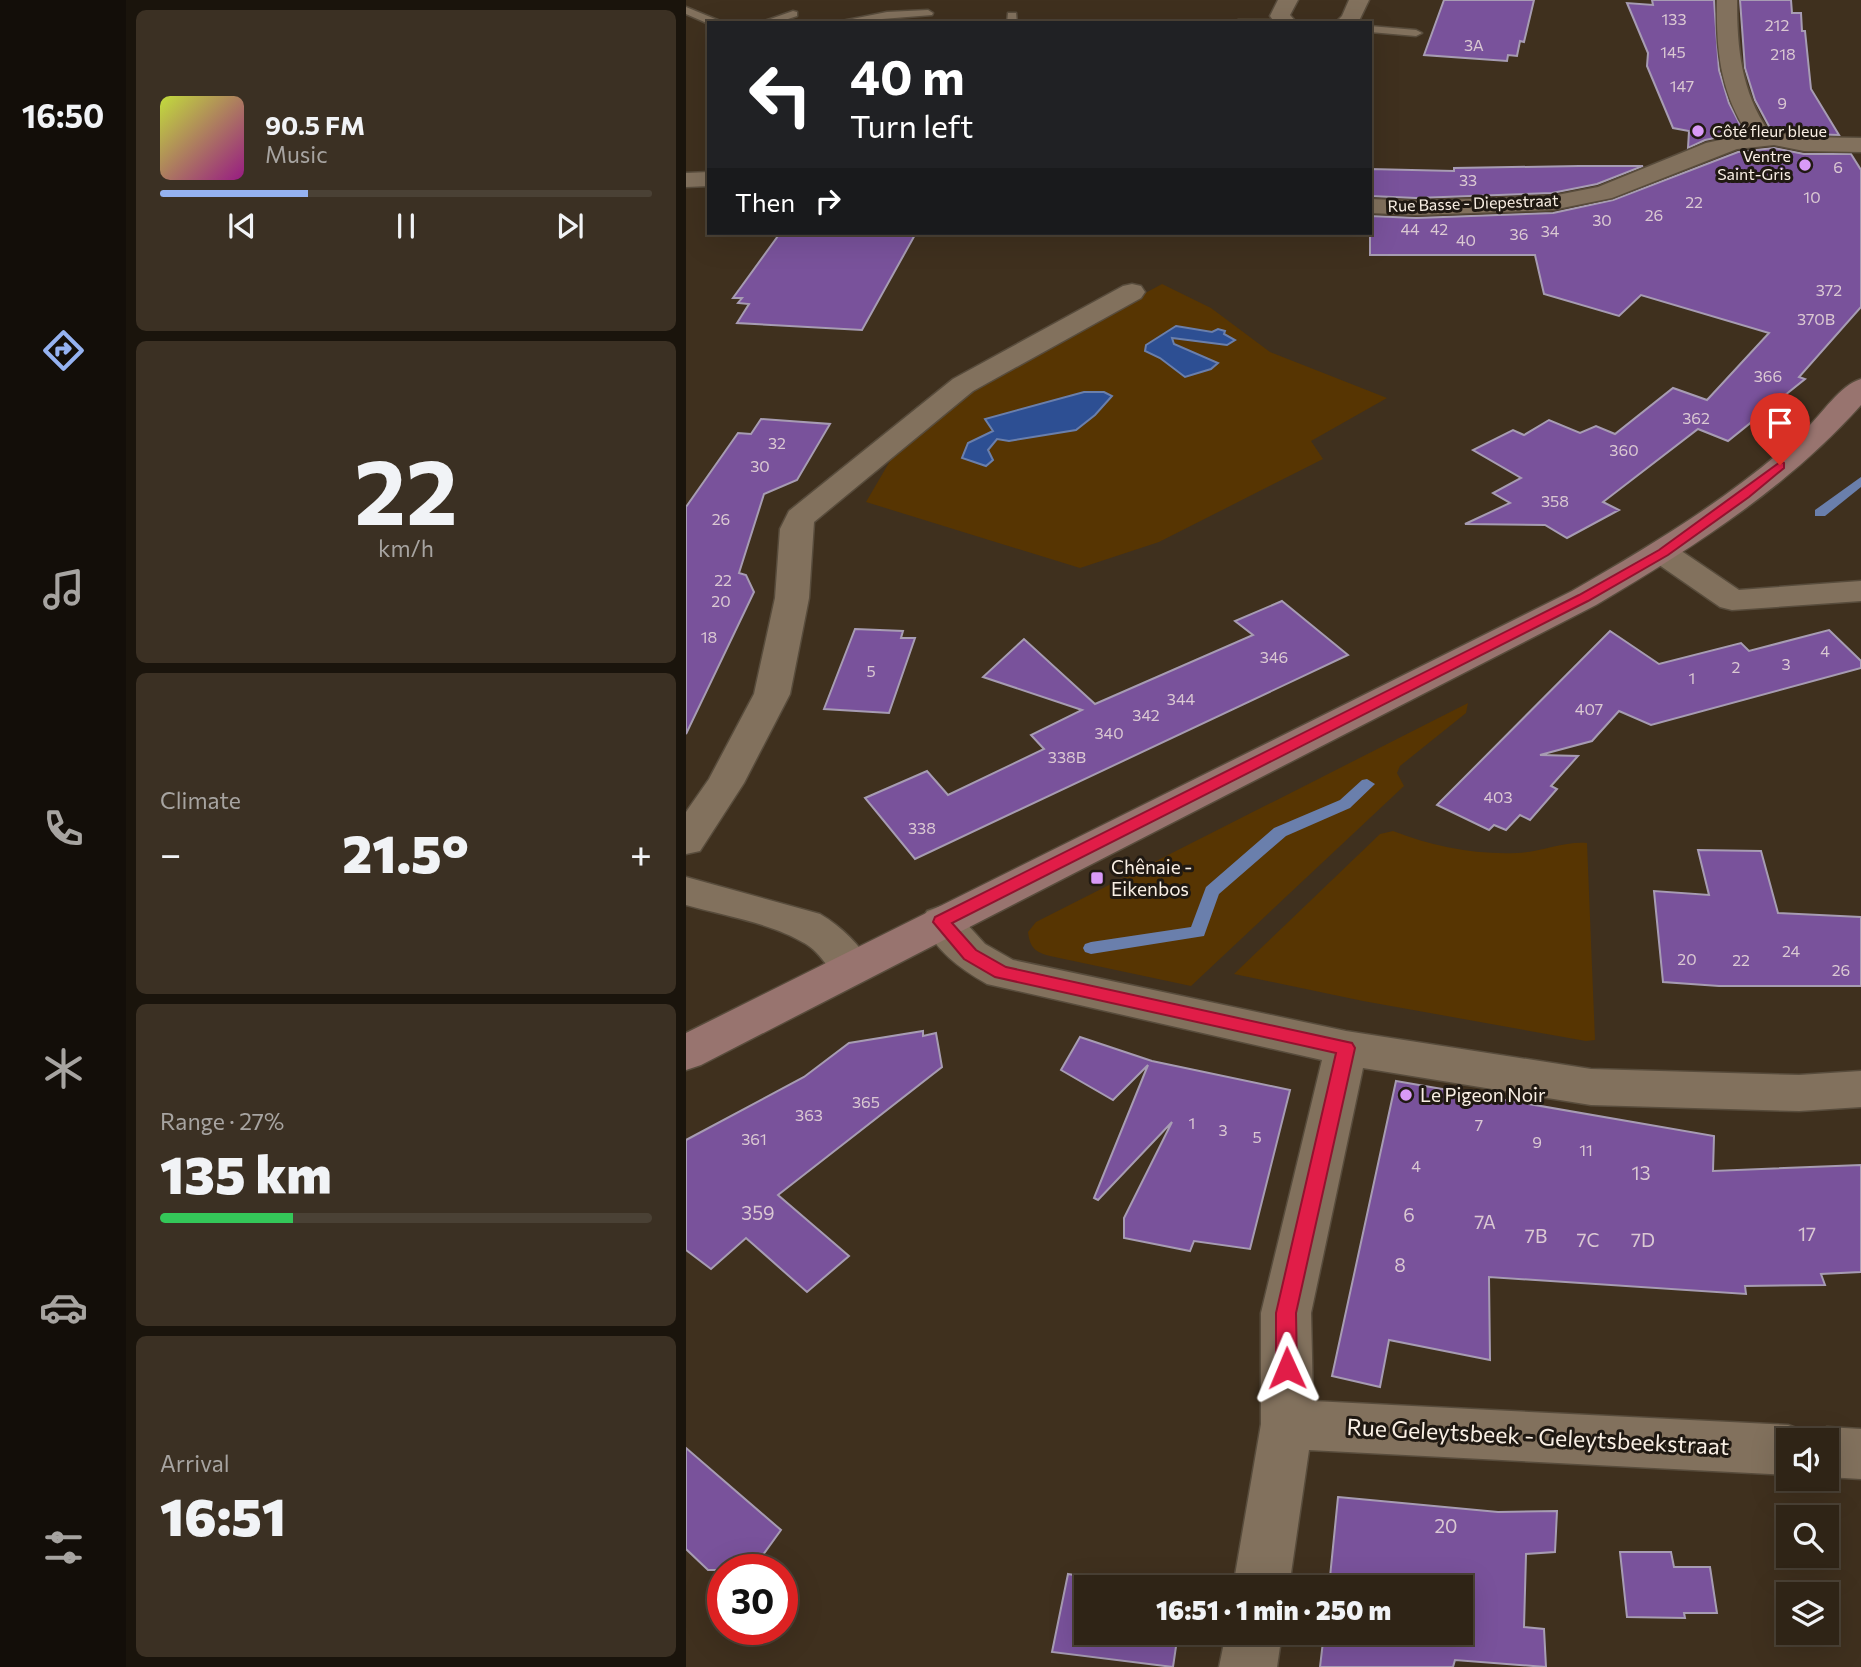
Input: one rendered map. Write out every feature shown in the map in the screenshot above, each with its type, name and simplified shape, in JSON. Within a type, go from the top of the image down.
[{"type":"main road","points":[[686,1053],[1560,610],[1663,553],[1745,494],[1832,422],[1861,388]]},
{"type":"street","points":[[1285,21],[1280,16],[1288,0]]},
{"type":"street","points":[[1348,21],[1359,0]]},
{"type":"street","points":[[1727,0],[1729,69],[1747,118],[1768,138]]},
{"type":"street","name":"Rue Basse - Diepestraat","points":[[1372,206],[1416,208],[1552,203],[1604,193],[1714,148],[1798,130],[1861,126]]},
{"type":"street","name":"Rue Basse - Diepestraat","points":[[1768,138],[1804,144],[1861,145]]},
{"type":"street","points":[[686,180],[707,179]]},
{"type":"street","points":[[686,841],[725,783],[772,694],[792,598],[796,529],[800,518],[963,384],[1132,292]]},
{"type":"street","points":[[1663,553],[1732,600],[1861,591]]},
{"type":"street","points":[[686,891],[806,925],[825,936],[852,967]]},
{"type":"street","points":[[941,922],[970,955],[1002,972],[1346,1048],[1591,1087],[1799,1093],[1861,1089]]},
{"type":"street","points":[[1263,1575],[1287,1424],[1286,1313],[1346,1048]]},
{"type":"street","name":"Rue Geleytsbeek - Geleytsbeekstraat","points":[[1287,1424],[1776,1449]]},
{"type":"street","points":[[1839,1453],[1861,1454]]},
{"type":"street","points":[[1248,1667],[1252,1645]]},
{"type":"lane","points":[[686,9],[712,21]]},
{"type":"lane","points":[[850,21],[887,15],[928,13]]},
{"type":"lane","points":[[770,21],[793,14]]},
{"type":"lane","points":[[686,19],[707,28]]},
{"type":"lane","points":[[1372,29],[1416,33]]},
{"type":"shaded area","points":[[1162,284],[1211,308],[1270,352],[1387,398],[1311,441],[1323,459],[1159,542],[1080,568],[866,502],[897,449],[991,376]]},
{"type":"shaded area","points":[[1468,703],[1466,713],[1400,766],[1397,773],[1404,786],[1191,986],[1050,956],[1032,946],[1028,932],[1036,922]]},
{"type":"shaded area","points":[[1393,831],[1438,845],[1485,853],[1526,852],[1587,843],[1595,1040],[1586,1041],[1363,1001],[1234,974],[1380,834]]},
{"type":"water","points":[[1176,326],[1212,332],[1218,329],[1225,331],[1224,334],[1235,340],[1227,345],[1172,338],[1174,344],[1218,363],[1211,369],[1185,377],[1160,358],[1145,351],[1146,345]]},
{"type":"water","points":[[1084,392],[1104,392],[1112,396],[1095,415],[1076,430],[1009,441],[997,439],[988,450],[993,460],[986,466],[962,458],[968,443],[993,431],[985,419]]},
{"type":"building","points":[[1444,0],[1534,0],[1524,42],[1520,41],[1517,56],[1508,55],[1507,61],[1424,55]]},
{"type":"building","points":[[1652,0],[1714,0],[1719,70],[1729,103],[1744,132],[1705,140],[1688,148],[1689,131],[1673,128],[1647,66],[1648,53],[1627,3],[1653,5]]},
{"type":"building","points":[[1740,0],[1791,0],[1792,13],[1801,13],[1811,89],[1839,135],[1771,130],[1755,100],[1745,68]]},
{"type":"building","points":[[1774,148],[1804,154],[1851,154],[1861,170],[1861,307],[1799,377],[1805,379],[1728,441],[1698,429],[1603,502],[1619,510],[1567,538],[1545,525],[1465,524],[1510,503],[1493,493],[1521,478],[1473,450],[1513,430],[1524,435],[1549,420],[1580,433],[1596,426],[1615,434],[1673,388],[1707,400],[1769,333],[1641,295],[1619,316],[1544,294],[1535,255],[1370,255],[1372,216],[1416,218],[1553,213],[1613,200],[1738,152]]},
{"type":"building","points":[[1643,166],[1597,184],[1552,193],[1416,198],[1372,196],[1372,169],[1454,171],[1454,168]]},
{"type":"building","points":[[915,235],[862,330],[737,323],[749,304],[738,303],[742,298],[733,298],[778,236]]},
{"type":"building","points":[[761,419],[830,424],[797,480],[764,494],[739,573],[746,575],[754,592],[686,734],[686,507],[738,433],[751,434]]},
{"type":"building","points":[[1282,601],[1348,655],[915,859],[865,798],[927,771],[948,795],[1044,749],[1031,735],[1082,710],[983,677],[1024,639],[1095,704],[1253,635],[1235,621]]},
{"type":"building","points":[[855,629],[903,631],[901,638],[915,638],[889,713],[824,709]]},
{"type":"building","points":[[1829,630],[1861,661],[1861,668],[1651,725],[1619,711],[1592,741],[1540,755],[1578,756],[1551,786],[1557,789],[1530,820],[1520,815],[1506,830],[1494,825],[1489,830],[1437,805],[1610,631],[1659,664],[1741,643],[1749,651]]},
{"type":"building","points":[[1698,850],[1761,851],[1778,913],[1861,917],[1861,986],[1719,986],[1663,982],[1654,891],[1709,895]]},
{"type":"building","points":[[923,1031],[923,1036],[936,1033],[942,1067],[778,1195],[849,1256],[807,1292],[746,1238],[711,1269],[686,1250],[686,1140],[804,1077],[849,1043]]},
{"type":"building","points":[[1080,1037],[1152,1061],[1290,1090],[1250,1249],[1194,1241],[1190,1251],[1124,1238],[1124,1218],[1172,1122],[1098,1200],[1094,1198],[1148,1065],[1113,1100],[1061,1070]]},
{"type":"building","points":[[1396,1081],[1714,1136],[1713,1171],[1861,1165],[1861,1272],[1821,1274],[1825,1285],[1745,1286],[1746,1294],[1489,1277],[1490,1360],[1389,1340],[1380,1387],[1332,1376]]},
{"type":"building","points":[[686,1448],[781,1530],[764,1554],[707,1554],[707,1569],[686,1549]]},
{"type":"building","points":[[1338,1497],[1498,1512],[1557,1511],[1555,1552],[1526,1554],[1524,1627],[1544,1629],[1546,1667],[1455,1660],[1453,1667],[1320,1667],[1323,1645],[1473,1645],[1473,1575],[1330,1575]]},
{"type":"building","points":[[1620,1552],[1671,1552],[1674,1567],[1710,1567],[1717,1613],[1684,1613],[1685,1618],[1627,1617]]},
{"type":"building","points":[[1068,1574],[1075,1575],[1074,1645],[1176,1645],[1173,1667],[1052,1652]]},
{"type":"waterway","points":[[1820,513],[1861,481]]},
{"type":"waterway","points":[[1091,948],[1198,932],[1212,891],[1280,832],[1345,804],[1367,784]]},
{"type":"place","name":"Côté fleur bleue","points":[[1698,131]]},
{"type":"place","name":"Ventre Saint-Gris","points":[[1805,165]]},
{"type":"place","name":"Chênaie - Eikenbos","points":[[1097,878]]},
{"type":"place","name":"Le Pigeon Noir","points":[[1406,1095]]},
{"type":"route","points":[[1287,1368],[1286,1313],[1346,1048],[1002,972],[970,955],[941,922],[1584,598],[1663,553],[1745,494],[1780,465]]}]
